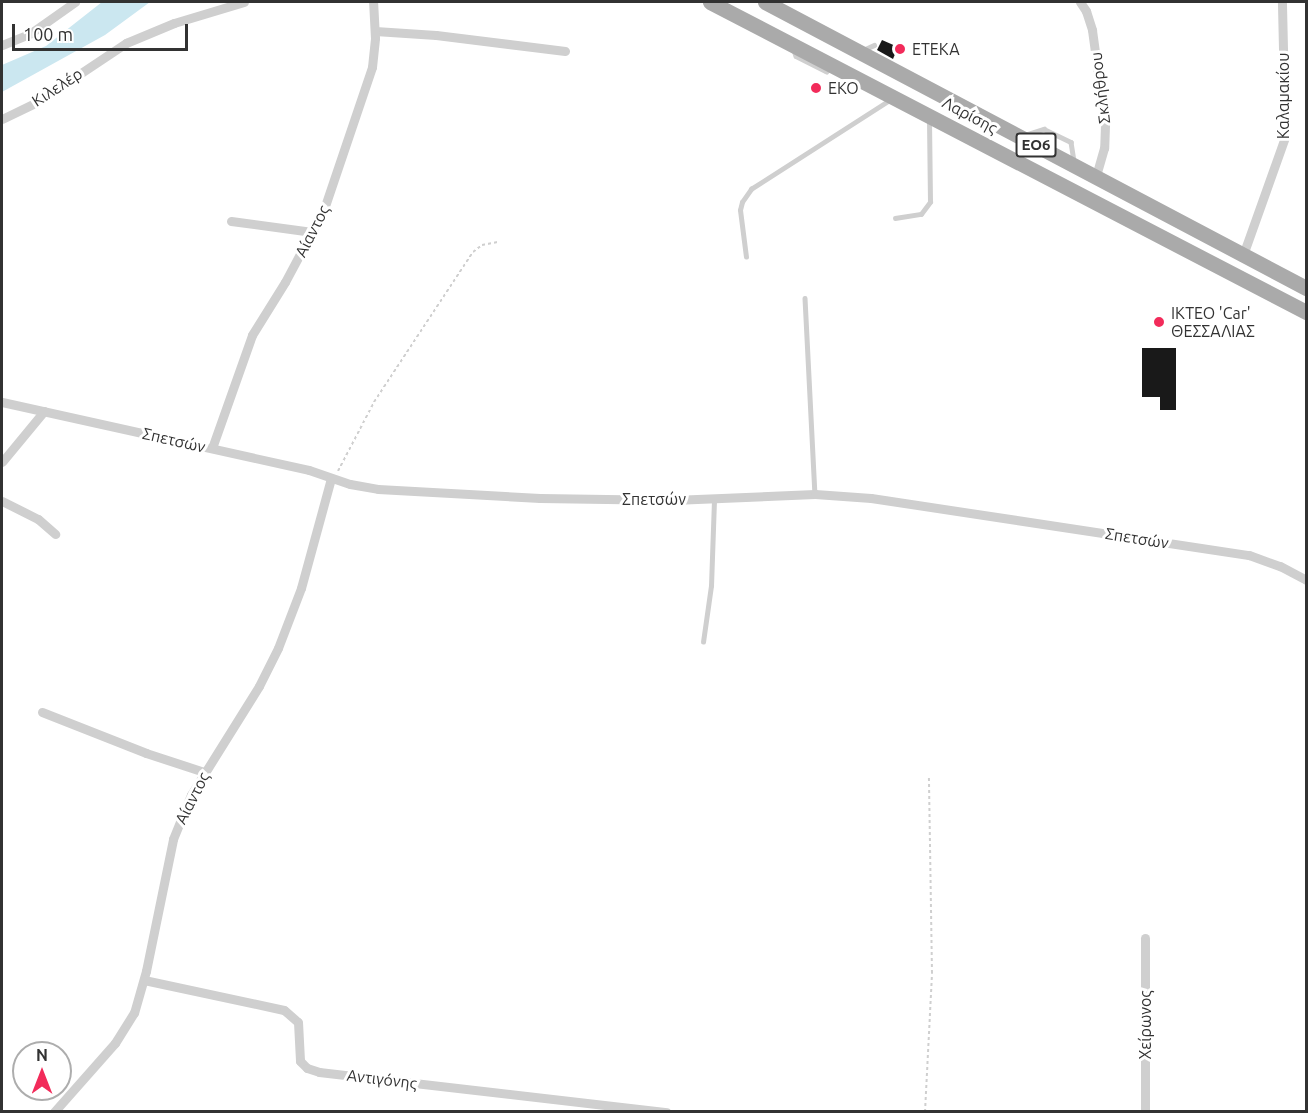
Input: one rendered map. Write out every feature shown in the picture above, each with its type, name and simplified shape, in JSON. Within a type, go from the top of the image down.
[{"type":"main road","name":"Λαρίσης","points":[[710,2],[928,113],[1306,312]]},
{"type":"main road","name":"Λαρίσης","points":[[765,2],[867,48],[1020,136],[1306,288]]},
{"type":"street","points":[[2,45],[31,33],[75,2]]},
{"type":"street","name":"Κιλελέρ","points":[[2,118],[39,101],[126,43],[174,23],[244,2]]},
{"type":"street","name":"Αίαντος","points":[[212,448],[252,335],[324,209],[372,67],[375,31],[373,2]]},
{"type":"street","name":"Σκλήθρου","points":[[1080,2],[1086,11],[1092,30],[1105,125],[1104,148],[1096,176]]},
{"type":"street","name":"Καλαμακίου","points":[[1243,255],[1285,137],[1282,2]]},
{"type":"street","points":[[375,31],[436,35],[565,51]]},
{"type":"street","points":[[231,221],[312,232]]},
{"type":"street","name":"Σπετσών","points":[[2,402],[212,448],[362,486],[405,491],[540,498],[714,498],[815,494],[896,501],[1249,555],[1280,566],[1306,580]]},
{"type":"street","points":[[2,462],[44,411]]},
{"type":"street","name":"Αίαντος","points":[[54,1112],[123,1033],[134,1013],[144,980],[173,839],[204,772],[260,686],[279,648],[302,588],[332,478]]},
{"type":"street","points":[[2,501],[38,519],[56,534]]},
{"type":"street","points":[[42,712],[146,753],[204,772]]},
{"type":"street","name":"Χείρωνος","points":[[1145,938],[1145,1112]]},
{"type":"street","name":"Αντιγόνης","points":[[144,980],[284,1010],[298,1022],[300,1061],[307,1068],[319,1072],[667,1112]]},
{"type":"lane","points":[[746,257],[740,210],[741,202],[752,189],[895,96]]},
{"type":"lane","points":[[894,218],[921,214],[930,202],[928,113]]},
{"type":"lane","points":[[805,298],[815,494]]},
{"type":"lane","points":[[703,642],[711,586],[714,498]]},
{"type":"path","points":[[332,478],[374,402],[473,252],[482,245],[498,242]]},
{"type":"path","points":[[925,1112],[932,973],[929,775]]},
{"type":"water","points":[[102,2],[150,2],[105,35],[2,92],[2,65],[46,46]]},
{"type":"building","points":[[882,40],[898,47],[893,59],[877,50]]},
{"type":"building","points":[[1142,348],[1176,348],[1176,410],[1160,410],[1160,397],[1142,397]]},
{"type":"place","name":"ΕΤΕΚΑ","points":[[900,49]]},
{"type":"place","name":"EKO","points":[[816,88]]},
{"type":"place","name":"ΙΚΤΕΟ 'Car' ΘΕΣΣΑΛΙΑΣ","points":[[1159,322]]}]
